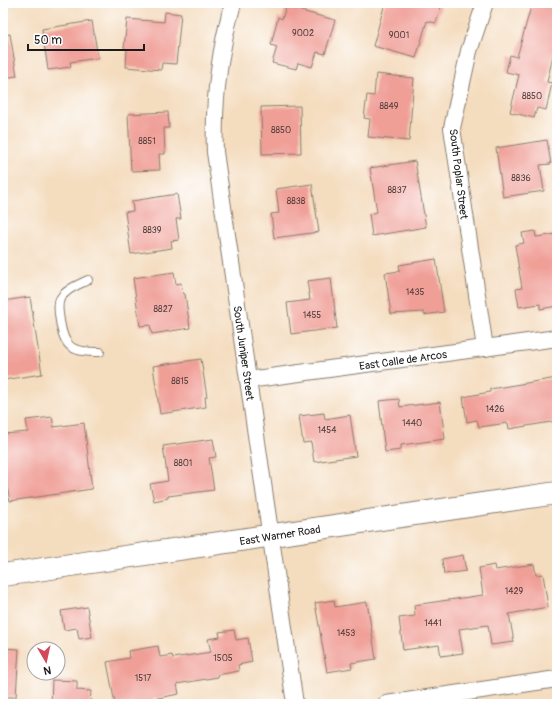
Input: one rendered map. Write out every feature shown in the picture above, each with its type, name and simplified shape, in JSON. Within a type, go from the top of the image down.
[{"type":"main road","name":"East Warner Road","points":[[3,575],[557,494]]},
{"type":"street","name":"South Juniper Street","points":[[233,3],[219,64],[215,93],[215,152],[272,536],[295,704]]},
{"type":"street","name":"South Poplar Street","points":[[485,3],[469,51],[452,128],[485,348]]},
{"type":"street","name":"East Calle de Arcos","points":[[248,380],[557,338]]},
{"type":"street","points":[[386,704],[557,679]]},
{"type":"lane","points":[[88,280],[65,293],[59,301],[58,309],[62,336],[73,349],[81,352],[100,352]]},
{"type":"building","points":[[385,3],[442,3],[436,23],[427,21],[416,58],[373,46]]},
{"type":"building","points":[[532,3],[557,3],[557,38],[547,82],[552,83],[546,110],[537,108],[534,118],[510,112],[519,75],[506,72],[510,55],[517,57]]},
{"type":"building","points":[[286,7],[335,20],[325,54],[317,52],[312,67],[298,63],[296,69],[272,63],[277,47],[271,45],[278,17],[282,19]]},
{"type":"building","points":[[165,12],[181,14],[176,64],[162,63],[161,70],[126,67],[127,49],[124,48],[127,19],[164,22]]},
{"type":"building","points":[[92,21],[98,58],[70,62],[71,67],[48,70],[42,29]]},
{"type":"building","points":[[10,34],[17,76],[3,78],[3,35]]},
{"type":"building","points":[[376,74],[414,78],[409,141],[368,137],[370,119],[364,118],[367,95],[374,96]]},
{"type":"building","points":[[300,106],[301,153],[262,154],[261,107]]},
{"type":"building","points":[[168,112],[169,128],[164,128],[165,154],[159,154],[160,170],[131,171],[128,114]]},
{"type":"building","points":[[547,140],[551,164],[540,165],[544,191],[503,197],[496,148]]},
{"type":"building","points":[[415,161],[426,227],[372,236],[369,214],[377,212],[370,168]]},
{"type":"building","points":[[312,184],[319,232],[274,238],[271,214],[279,213],[276,189]]},
{"type":"building","points":[[177,194],[181,219],[176,219],[179,240],[171,241],[172,248],[131,254],[125,212],[133,211],[132,201]]},
{"type":"building","points":[[535,231],[536,237],[557,234],[557,306],[540,309],[540,304],[519,307],[516,289],[522,288],[515,245],[524,243],[522,233]]},
{"type":"building","points":[[436,259],[444,312],[424,315],[424,312],[391,314],[385,273],[400,271],[399,265]]},
{"type":"building","points":[[174,272],[176,284],[181,283],[183,294],[185,294],[190,328],[152,334],[150,325],[140,326],[133,278]]},
{"type":"building","points":[[331,278],[337,328],[291,334],[287,303],[310,300],[307,281]]},
{"type":"building","points":[[30,297],[42,374],[3,380],[3,301]]},
{"type":"building","points":[[201,359],[207,397],[205,397],[206,407],[160,414],[153,366]]},
{"type":"building","points":[[557,378],[557,421],[509,429],[508,423],[479,427],[477,420],[467,422],[463,397],[490,392],[490,389]]},
{"type":"building","points":[[399,399],[400,407],[440,402],[445,439],[401,445],[401,450],[385,452],[379,401]]},
{"type":"building","points":[[324,413],[325,419],[350,415],[356,456],[314,462],[311,442],[303,443],[299,416]]},
{"type":"building","points":[[52,417],[54,427],[84,423],[92,489],[10,501],[3,466],[3,434],[28,432],[26,420]]},
{"type":"building","points":[[213,439],[216,457],[209,458],[214,490],[168,496],[168,498],[154,501],[150,484],[168,481],[163,446]]},
{"type":"building","points":[[463,555],[466,571],[444,574],[442,559]]},
{"type":"building","points":[[534,564],[536,575],[543,574],[548,607],[509,614],[514,642],[491,645],[488,625],[459,629],[463,653],[441,656],[439,645],[403,650],[399,618],[415,616],[414,605],[483,595],[479,568],[494,565],[495,570]]},
{"type":"building","points":[[334,600],[335,607],[367,602],[376,659],[351,663],[352,668],[327,672],[315,603]]},
{"type":"building","points":[[87,607],[92,637],[79,639],[77,628],[64,630],[61,611]]},
{"type":"building","points":[[234,630],[236,640],[248,638],[252,662],[238,665],[239,671],[217,675],[218,677],[177,684],[179,694],[153,699],[154,704],[115,704],[107,662],[129,658],[128,651],[158,646],[160,657],[172,655],[173,658],[211,652],[208,639],[220,637],[219,632]]},
{"type":"building","points":[[3,648],[19,649],[16,697],[3,697]]},
{"type":"building","points":[[52,681],[77,681],[77,690],[91,691],[90,704],[51,704]]}]
